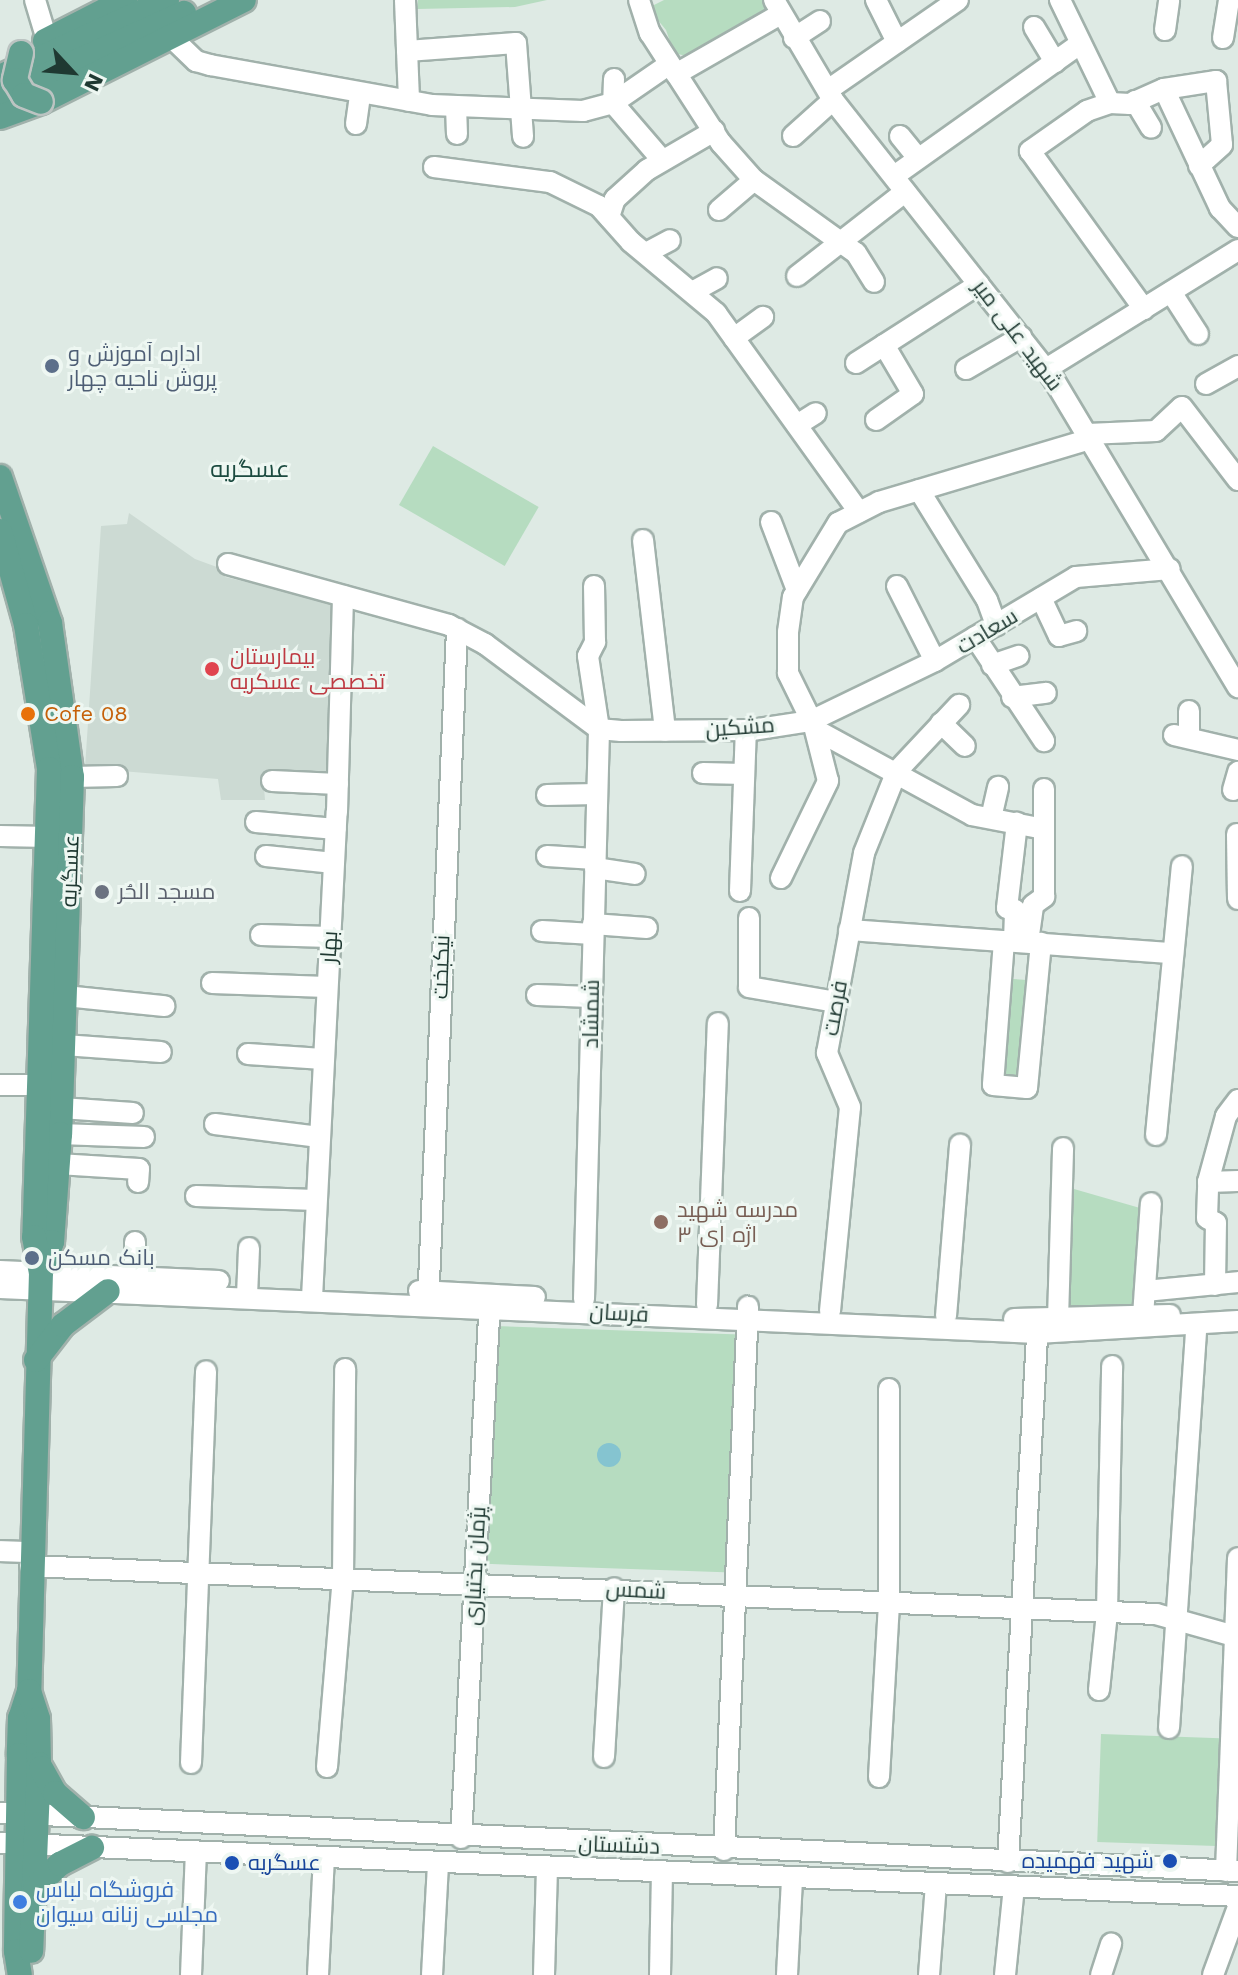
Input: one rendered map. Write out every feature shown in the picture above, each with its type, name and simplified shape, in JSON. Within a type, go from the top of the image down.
[{"type":"main road","points":[[41,102],[24,95],[15,80],[11,57],[125,0]]},
{"type":"main road","points":[[0,77],[167,0]]},
{"type":"main road","points":[[0,96],[211,0]]},
{"type":"main road","points":[[0,117],[41,102],[244,0]]},
{"type":"main road","name":"عسگریه","points":[[0,477],[50,623],[72,777],[60,1134],[52,1242],[40,1280]]},
{"type":"main road","name":"عسگریه","points":[[0,531],[26,625],[49,769],[34,1237],[40,1280],[30,1559],[29,1691],[20,1718],[29,1760],[19,1814],[18,1844],[26,1892],[20,1971]]},
{"type":"main road","points":[[36,1360],[63,1325],[108,1291]]},
{"type":"main road","points":[[0,1797],[29,1760],[55,1793],[83,1817]]},
{"type":"main road","points":[[0,1866],[26,1892],[60,1864],[92,1848]]},
{"type":"street","points":[[35,0],[47,40]]},
{"type":"street","points":[[405,0],[409,101]]},
{"type":"street","points":[[639,0],[650,33],[672,69],[714,131],[754,180],[843,243],[874,282]]},
{"type":"street","points":[[876,0],[897,42]]},
{"type":"street","points":[[1060,0],[1110,103]]},
{"type":"street","points":[[1165,30],[1169,0]]},
{"type":"street","points":[[1223,38],[1229,0]]},
{"type":"street","points":[[793,136],[830,95],[948,3]]},
{"type":"street","points":[[171,37],[196,61],[360,94],[456,106],[583,111],[613,103],[777,8]]},
{"type":"street","name":"شهید علی میر","points":[[777,8],[830,95],[1046,369],[1170,569],[1238,687]]},
{"type":"street","points":[[794,38],[820,21]]},
{"type":"street","points":[[1034,27],[1055,62]]},
{"type":"street","points":[[407,51],[516,43],[523,137]]},
{"type":"street","points":[[797,276],[843,243],[899,184],[918,158],[1080,44]]},
{"type":"street","points":[[614,79],[613,103],[662,160]]},
{"type":"street","points":[[1144,309],[1030,151],[1087,111],[1110,103],[1135,101],[1164,89],[1216,81],[1222,145],[1199,166]]},
{"type":"street","points":[[1164,89],[1220,208],[1238,227]]},
{"type":"street","points":[[356,124],[360,94]]},
{"type":"street","points":[[1135,101],[1151,128]]},
{"type":"street","points":[[456,106],[457,134]]},
{"type":"street","points":[[609,217],[615,199],[662,160],[714,131]]},
{"type":"street","points":[[900,136],[918,158]]},
{"type":"street","points":[[434,167],[550,182],[599,206],[646,253],[694,291],[734,338],[859,512]]},
{"type":"street","points":[[719,210],[754,180]]},
{"type":"street","points":[[646,253],[670,240]]},
{"type":"street","points":[[1046,369],[1238,250]]},
{"type":"street","points":[[694,291],[717,278]]},
{"type":"street","points":[[856,363],[979,284]]},
{"type":"street","points":[[1171,292],[1198,334]]},
{"type":"street","points":[[734,338],[763,317]]},
{"type":"street","points":[[966,369],[1021,337]]},
{"type":"street","points":[[876,420],[913,394],[884,345]]},
{"type":"street","points":[[1206,384],[1238,366]]},
{"type":"street","name":"مشکین","points":[[599,729],[746,730],[812,723],[788,673],[788,632],[797,590],[838,523],[859,512],[1089,436],[1156,431],[1182,407],[1238,480]]},
{"type":"street","points":[[797,425],[816,413]]},
{"type":"street","points":[[919,490],[987,600],[996,625]]},
{"type":"street","points":[[771,522],[797,590]]},
{"type":"street","points":[[643,540],[665,731]]},
{"type":"street","points":[[228,564],[457,629],[599,729]]},
{"type":"street","name":"سعادت","points":[[812,723],[916,666],[935,661],[1041,598],[1093,573],[1170,569]]},
{"type":"street","name":"شمشاد","points":[[584,1299],[599,729],[588,656],[595,642],[594,586]]},
{"type":"street","points":[[897,586],[935,661]]},
{"type":"street","name":"بهار","points":[[312,1292],[336,829],[343,596]]},
{"type":"street","points":[[1041,598],[1059,636],[1076,631]]},
{"type":"street","name":"نیکبخت","points":[[428,1298],[457,629]]},
{"type":"street","points":[[975,637],[1044,741]]},
{"type":"street","points":[[992,665],[1018,656]]},
{"type":"street","points":[[1012,697],[1046,693]]},
{"type":"street","name":"فرصت","points":[[830,1311],[850,1107],[827,1053],[864,853],[897,771],[959,705]]},
{"type":"street","points":[[1189,711],[1182,737],[1238,750]]},
{"type":"street","points":[[812,723],[972,815],[1044,829]]},
{"type":"street","points":[[781,878],[828,781],[812,723]]},
{"type":"street","points":[[941,723],[965,746]]},
{"type":"street","points":[[740,891],[746,730]]},
{"type":"street","points":[[703,773],[744,774]]},
{"type":"street","points":[[72,777],[117,776]]},
{"type":"street","points":[[272,781],[338,784]]},
{"type":"street","points":[[991,818],[998,787]]},
{"type":"street","points":[[1017,823],[1007,908],[1015,910],[1022,942],[1027,1088],[993,1085],[1022,942],[1033,905],[1044,897],[1044,789]]},
{"type":"street","points":[[547,795],[597,794]]},
{"type":"street","points":[[256,822],[336,829]]},
{"type":"street","points":[[0,836],[49,837]]},
{"type":"street","points":[[1237,840],[1238,899]]},
{"type":"street","points":[[266,856],[334,863]]},
{"type":"street","points":[[547,856],[635,874]]},
{"type":"street","points":[[1156,1135],[1182,866]]},
{"type":"street","points":[[749,918],[749,987],[836,1002]]},
{"type":"street","points":[[542,931],[647,928]]},
{"type":"street","points":[[849,930],[1173,953]]},
{"type":"street","points":[[261,935],[330,937]]},
{"type":"street","points":[[212,983],[327,987]]},
{"type":"street","points":[[537,995],[591,997]]},
{"type":"street","points":[[65,996],[164,1006]]},
{"type":"street","points":[[707,1305],[718,1023]]},
{"type":"street","points":[[64,1045],[161,1052]]},
{"type":"street","points":[[248,1054],[323,1059]]},
{"type":"street","points":[[0,1085],[40,1085]]},
{"type":"street","points":[[1215,1285],[1216,1223],[1207,1218],[1208,1182],[1226,1116],[1238,1100]]},
{"type":"street","points":[[61,1108],[133,1113]]},
{"type":"street","points":[[215,1124],[319,1137]]},
{"type":"street","points":[[60,1134],[144,1137]]},
{"type":"street","points":[[946,1316],[960,1145]]},
{"type":"street","points":[[1008,1862],[1044,1324],[1063,1148]]},
{"type":"street","points":[[58,1164],[139,1169],[138,1182]]},
{"type":"street","points":[[1208,1182],[1238,1181]]},
{"type":"street","points":[[196,1196],[316,1200]]},
{"type":"street","points":[[1143,1316],[1151,1203]]},
{"type":"street","points":[[135,1242],[135,1277]]},
{"type":"street","points":[[247,1289],[249,1248]]},
{"type":"street","name":"فرسان","points":[[0,1271],[108,1291],[247,1289],[1044,1324],[1196,1327],[1238,1321]]},
{"type":"street","name":"فرسان","points":[[0,1288],[40,1280],[135,1277],[247,1289]]},
{"type":"street","points":[[1145,1291],[1238,1282]]},
{"type":"street","name":"فرسان","points":[[490,1302],[584,1299],[707,1305],[748,1313],[830,1311],[1044,1324],[1238,1308]]},
{"type":"street","name":"پژمان بختیاری","points":[[461,1838],[490,1302]]},
{"type":"street","points":[[724,1850],[748,1313]]},
{"type":"street","points":[[1169,1728],[1196,1327]]},
{"type":"street","points":[[1099,1690],[1107,1612],[1112,1366]]},
{"type":"street","points":[[327,1767],[343,1577],[345,1369]]},
{"type":"street","points":[[191,1763],[201,1573],[206,1371]]},
{"type":"street","points":[[879,1777],[889,1604],[889,1389]]},
{"type":"street","name":"شمس","points":[[0,1551],[30,1559],[201,1573],[475,1581],[889,1604],[1107,1612],[1177,1620],[1235,1636]]},
{"type":"street","points":[[1232,1871],[1238,1558]]},
{"type":"street","points":[[604,1757],[614,1588]]},
{"type":"street","name":"دشتستان","points":[[19,1814],[461,1838],[1232,1871]]},
{"type":"street","name":"دشتستان","points":[[18,1844],[1238,1896]]},
{"type":"street","points":[[191,1975],[196,1852]]},
{"type":"street","points":[[812,1853],[813,1880]]},
{"type":"street","points":[[318,1975],[324,1857]]},
{"type":"street","points":[[432,1975],[438,1864]]},
{"type":"street","points":[[544,1975],[547,1868]]},
{"type":"street","points":[[660,1975],[662,1873]]},
{"type":"street","points":[[787,1975],[792,1879]]},
{"type":"street","points":[[929,1975],[936,1885]]},
{"type":"street","points":[[1005,1975],[1014,1887]]},
{"type":"street","points":[[1213,1975],[1238,1907]]},
{"type":"street","points":[[1101,1975],[1111,1944]]},
{"type":"shaded area","name":"بیمارستان تخصصی عسکریه","points":[[129,513],[195,559],[225,570],[225,577],[336,603],[329,776],[263,775],[265,800],[221,800],[218,779],[85,768],[101,526],[127,524]]},
{"type":"green space","points":[[418,0],[547,0],[515,7],[417,9]]},
{"type":"green space","points":[[664,0],[764,0],[769,9],[686,56],[674,53],[666,30],[648,8]]},
{"type":"green space","points":[[433,446],[539,507],[505,566],[399,505]]},
{"type":"green space","points":[[1008,979],[1027,980],[1020,1077],[1001,1075]]},
{"type":"green space","points":[[1074,1189],[1140,1208],[1134,1304],[1068,1307]]},
{"type":"green space","points":[[494,1326],[740,1335],[732,1572],[486,1564]]},
{"type":"green space","points":[[1101,1734],[1220,1738],[1216,1846],[1097,1842]]},
{"type":"water","points":[[609,1443],[618,1446],[621,1455],[618,1464],[609,1467],[600,1464],[597,1455],[600,1446]]},
{"type":"place","name":"اداره آموزش و پروش ناحیه چهار","points":[[52,366]]},
{"type":"place","name":"بیمارستان تخصصی عسکریه","points":[[212,669]]},
{"type":"place","name":"Cofe 08","points":[[28,714]]},
{"type":"place","name":"مسجد الحُر","points":[[102,892]]},
{"type":"place","name":"مدرسه شهید اژه ای ۳","points":[[661,1222]]},
{"type":"place","name":"بانک مسکن","points":[[32,1258]]},
{"type":"place","name":"شهید فهمیده","points":[[1170,1861]]},
{"type":"place","name":"عسگریه","points":[[232,1863]]},
{"type":"place","name":"فروشگاه لباس مجلسی زنانه سیوان","points":[[20,1902]]},
{"type":"district","name":"عسگریه","points":[[250,470]]}]
